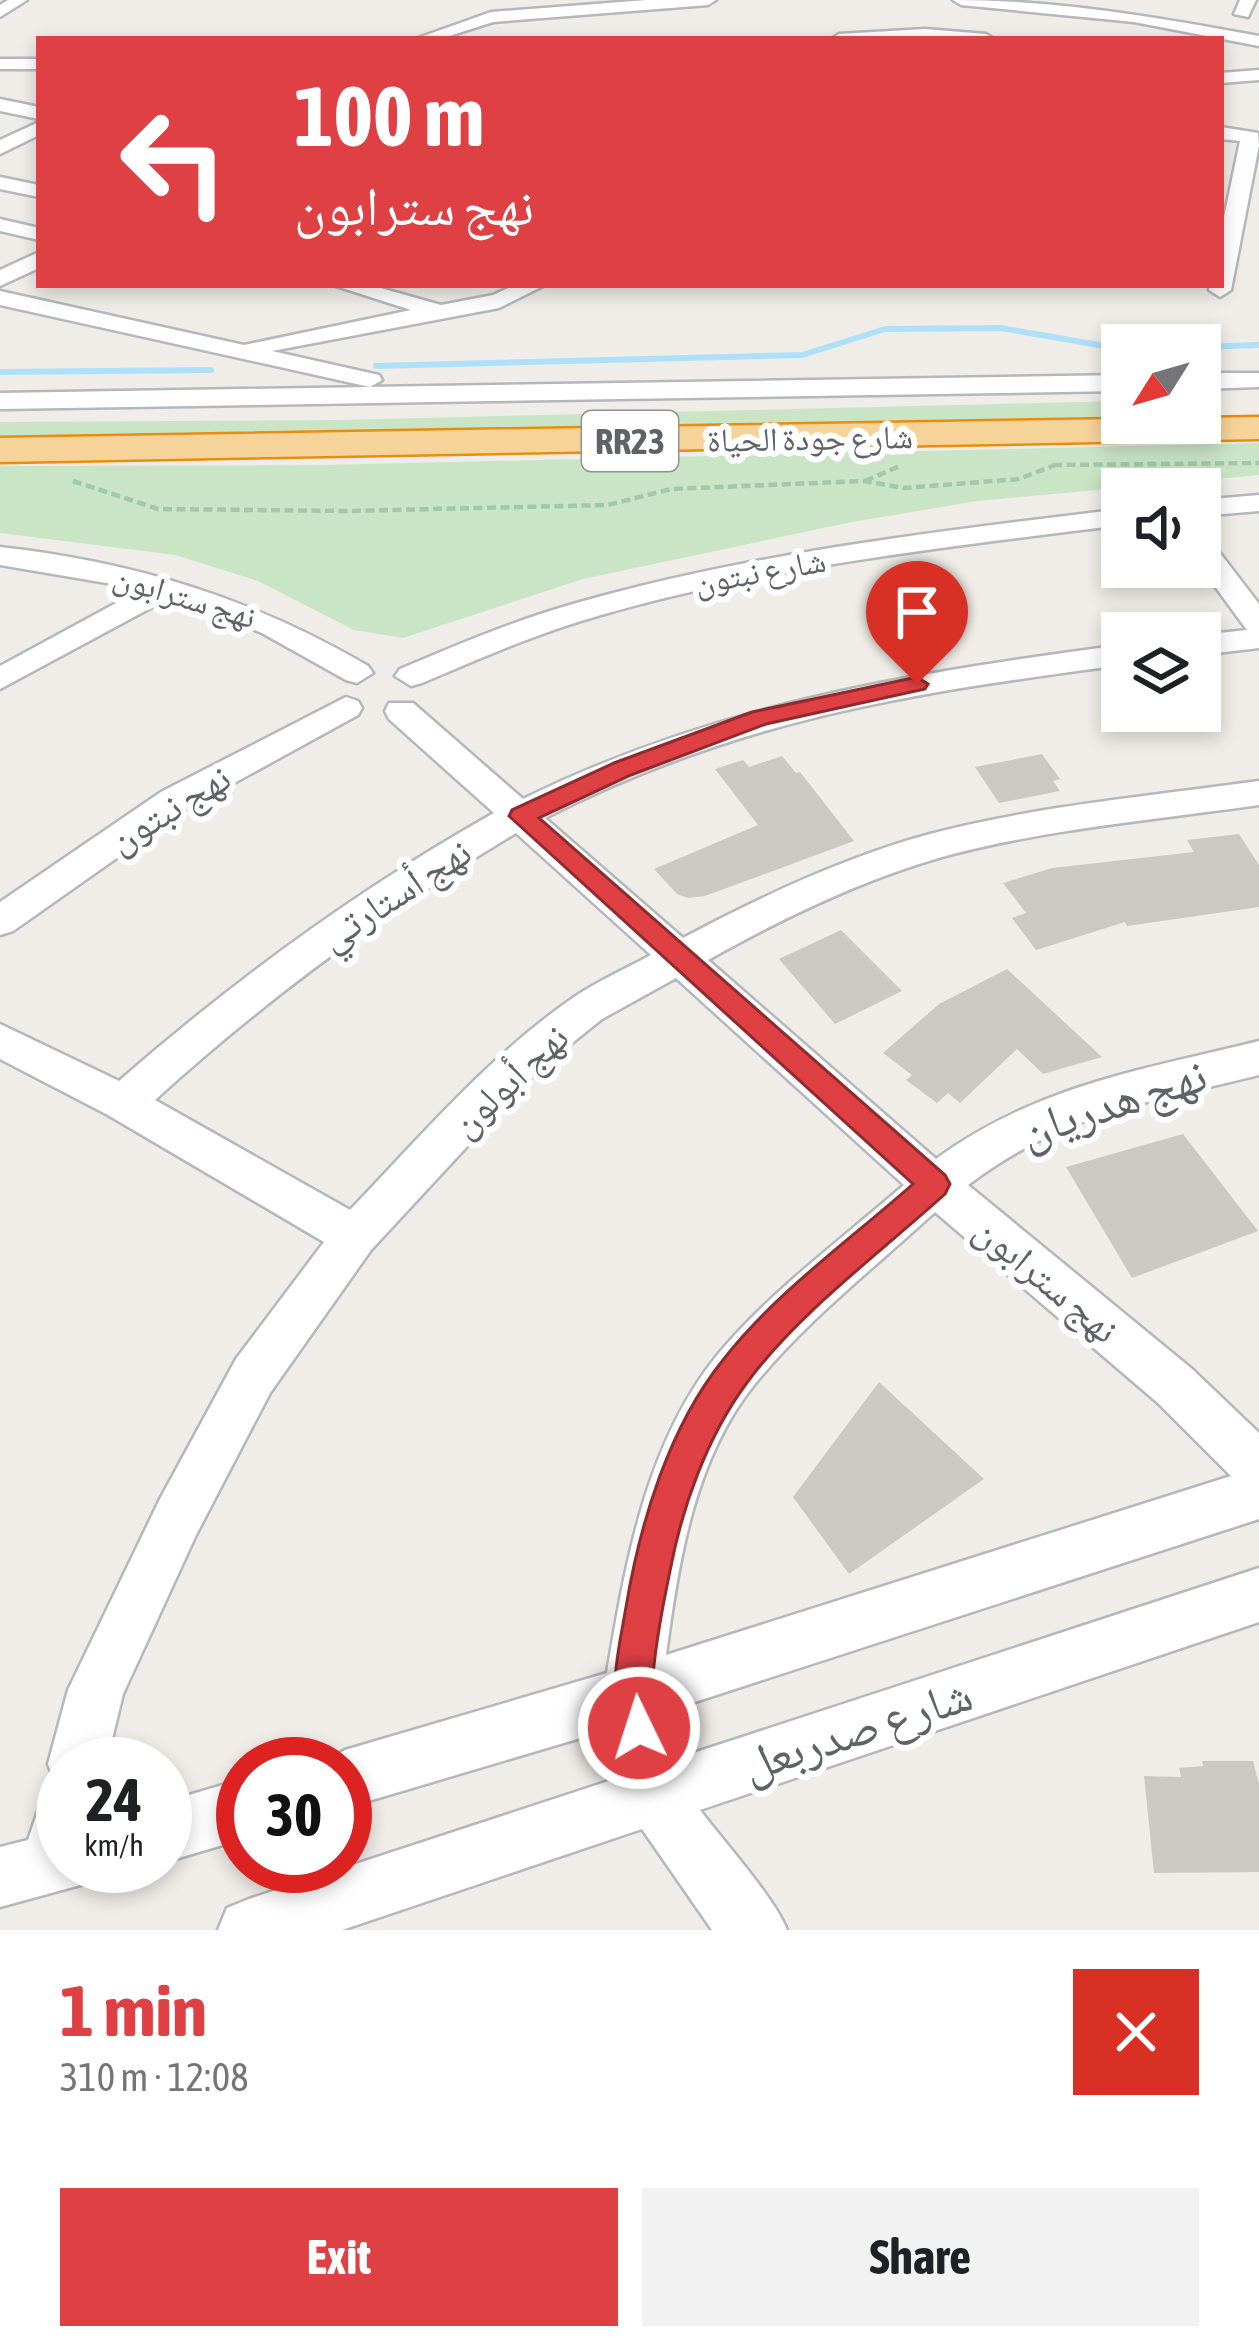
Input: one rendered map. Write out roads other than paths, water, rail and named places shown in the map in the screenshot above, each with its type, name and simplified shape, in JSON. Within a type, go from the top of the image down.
[{"type":"highway","points":[[1221,395],[1259,394]]},
{"type":"highway","name":"شارع جودة الحياة","points":[[0,418],[1101,398]]},
{"type":"highway","name":"شارع جودة الحياة","points":[[0,450],[1259,428]]},
{"type":"street","points":[[0,11],[19,0]]},
{"type":"street","points":[[431,36],[505,15],[708,0]]},
{"type":"street","points":[[962,0],[1184,6]]},
{"type":"street","points":[[1126,36],[1141,6]]},
{"type":"street","points":[[1141,6],[1259,41]]},
{"type":"street","points":[[1222,12],[1250,10]]},
{"type":"street","points":[[459,26],[516,34]]},
{"type":"street","points":[[891,36],[949,36]]},
{"type":"street","points":[[6,63],[36,64]]},
{"type":"street","points":[[1224,78],[1259,75]]},
{"type":"street","points":[[0,105],[36,112]]},
{"type":"street","points":[[2,146],[36,129]]},
{"type":"street","points":[[1224,134],[1251,137],[1232,173],[1224,252]]},
{"type":"street","points":[[2,146],[36,151]]},
{"type":"street","points":[[0,183],[36,190]]},
{"type":"street","points":[[1,283],[36,261]]},
{"type":"street","points":[[1,283],[244,352],[434,394]]},
{"type":"street","points":[[355,288],[443,311]]},
{"type":"street","points":[[244,352],[499,301],[527,288]]},
{"type":"street","points":[[221,398],[248,379],[244,352]]},
{"type":"street","points":[[1221,381],[1259,380]]},
{"type":"street","points":[[0,401],[1101,383]]},
{"type":"street","points":[[1221,506],[1259,503]]},
{"type":"street","name":"شارع نبتون","points":[[406,694],[500,639],[652,592],[916,544],[1101,520]]},
{"type":"street","name":"نهج سترابون","points":[[0,556],[126,575],[220,601],[293,632],[357,673]]},
{"type":"street","points":[[1221,574],[1259,625]]},
{"type":"street","points":[[0,679],[169,586]]},
{"type":"street","points":[[1221,643],[1259,638]]},
{"type":"street","name":"نهج أستارتي","points":[[123,1102],[194,1037],[369,904],[521,816],[623,769],[760,718],[917,684],[1101,658]]},
{"type":"street","points":[[386,668],[406,694],[371,717],[346,708],[340,690],[357,673],[386,668]]},
{"type":"street","name":"نهج سترابون","points":[[406,694],[521,816],[677,958],[934,1184],[1175,1386],[1259,1468]]},
{"type":"street","name":"نهج نبتون","points":[[0,921],[173,801],[346,708]]},
{"type":"street","name":"نهج أبولون","points":[[84,1737],[96,1690],[178,1517],[253,1376],[355,1236],[508,1074],[548,1039],[588,1008],[766,910],[931,847],[1019,827],[1259,793]]},
{"type":"street","points":[[0,1040],[123,1102],[355,1236]]},
{"type":"street","name":"نهج هدريان","points":[[757,1930],[741,1918],[655,1796],[632,1694],[651,1568],[678,1479],[706,1418],[734,1372],[772,1330],[934,1184],[998,1138],[1071,1105],[1259,1058]]},
{"type":"street","points":[[372,1771],[632,1694],[1259,1493]]},
{"type":"street","name":"شارع صدربعل","points":[[249,1930],[1259,1595]]},
{"type":"waterway","points":[[376,366],[802,355],[885,329],[1001,328],[1101,345]]},
{"type":"waterway","points":[[1221,346],[1259,345]]},
{"type":"waterway","points":[[0,372],[211,370]]}]
